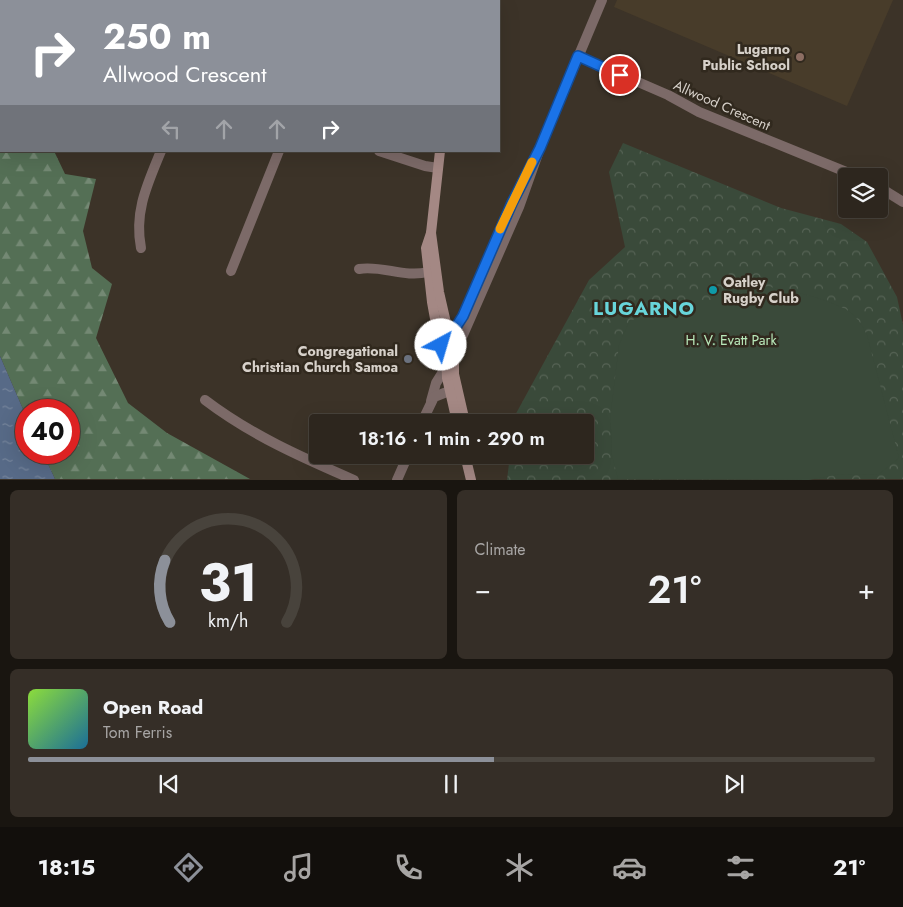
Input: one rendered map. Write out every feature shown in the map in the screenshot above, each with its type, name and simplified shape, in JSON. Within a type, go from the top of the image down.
[{"type":"street","points":[[449,347],[464,335],[519,207],[540,148],[602,0]]},
{"type":"street","name":"Allwood Crescent","points":[[578,56],[668,95],[699,112],[838,169]]},
{"type":"street","points":[[426,414],[436,383],[446,366],[449,347],[444,337],[450,336],[463,316],[512,203],[540,148]]},
{"type":"street","points":[[140,248],[137,228],[140,212],[145,188],[160,152]]},
{"type":"street","points":[[231,271],[279,152]]},
{"type":"street","points":[[382,152],[425,166],[438,168]]},
{"type":"street","points":[[440,152],[430,233],[426,248],[428,272],[449,347],[456,414]]},
{"type":"street","points":[[888,193],[903,202]]},
{"type":"street","points":[[430,233],[444,317],[450,336]]},
{"type":"street","points":[[358,269],[376,267],[413,274],[428,272]]},
{"type":"street","points":[[444,317],[454,318],[463,316]]},
{"type":"street","points":[[446,366],[462,414]]},
{"type":"street","points":[[431,402],[439,393],[453,389]]},
{"type":"street","points":[[205,400],[231,420],[269,442],[354,480]]},
{"type":"street","points":[[397,480],[404,464]]},
{"type":"street","points":[[467,464],[470,480]]},
{"type":"street","points":[[474,464],[478,480]]},
{"type":"shaded area","name":"Lugarno Public School","points":[[617,0],[893,0],[847,106],[614,7]]},
{"type":"green space","name":"H. V. Evatt Park","points":[[623,143],[781,208],[841,224],[867,242],[897,297],[903,325],[903,479],[507,480],[509,464],[594,464],[594,414],[516,414],[589,280],[625,247],[609,172]]},
{"type":"green space","points":[[0,152],[54,152],[65,174],[96,179],[83,231],[92,268],[112,284],[96,338],[128,403],[167,433],[250,479],[55,479],[48,464],[80,464],[80,399],[19,399],[0,356]]},
{"type":"green space","points":[[734,283],[774,288],[830,302],[846,309],[860,322],[867,335],[899,458],[879,474],[835,475],[809,480],[618,479],[612,455],[610,419],[619,345],[629,322],[655,308],[695,300],[731,300]]},
{"type":"water","points":[[0,356],[19,399],[15,399],[15,464],[48,464],[55,479],[0,479]]},
{"type":"slow traffic","points":[[500,229],[532,162]]},
{"type":"place","name":"Lugarno Public School","points":[[800,57]]},
{"type":"place","name":"Oatley Rugby Club","points":[[713,290]]},
{"type":"place","name":"Congregational Christian Church Samoa","points":[[408,359]]},
{"type":"district","name":"LUGARNO","points":[[644,308]]},
{"type":"route","points":[[441,345],[442,339],[450,336],[463,316],[489,253],[540,148],[578,56],[620,75]]}]
